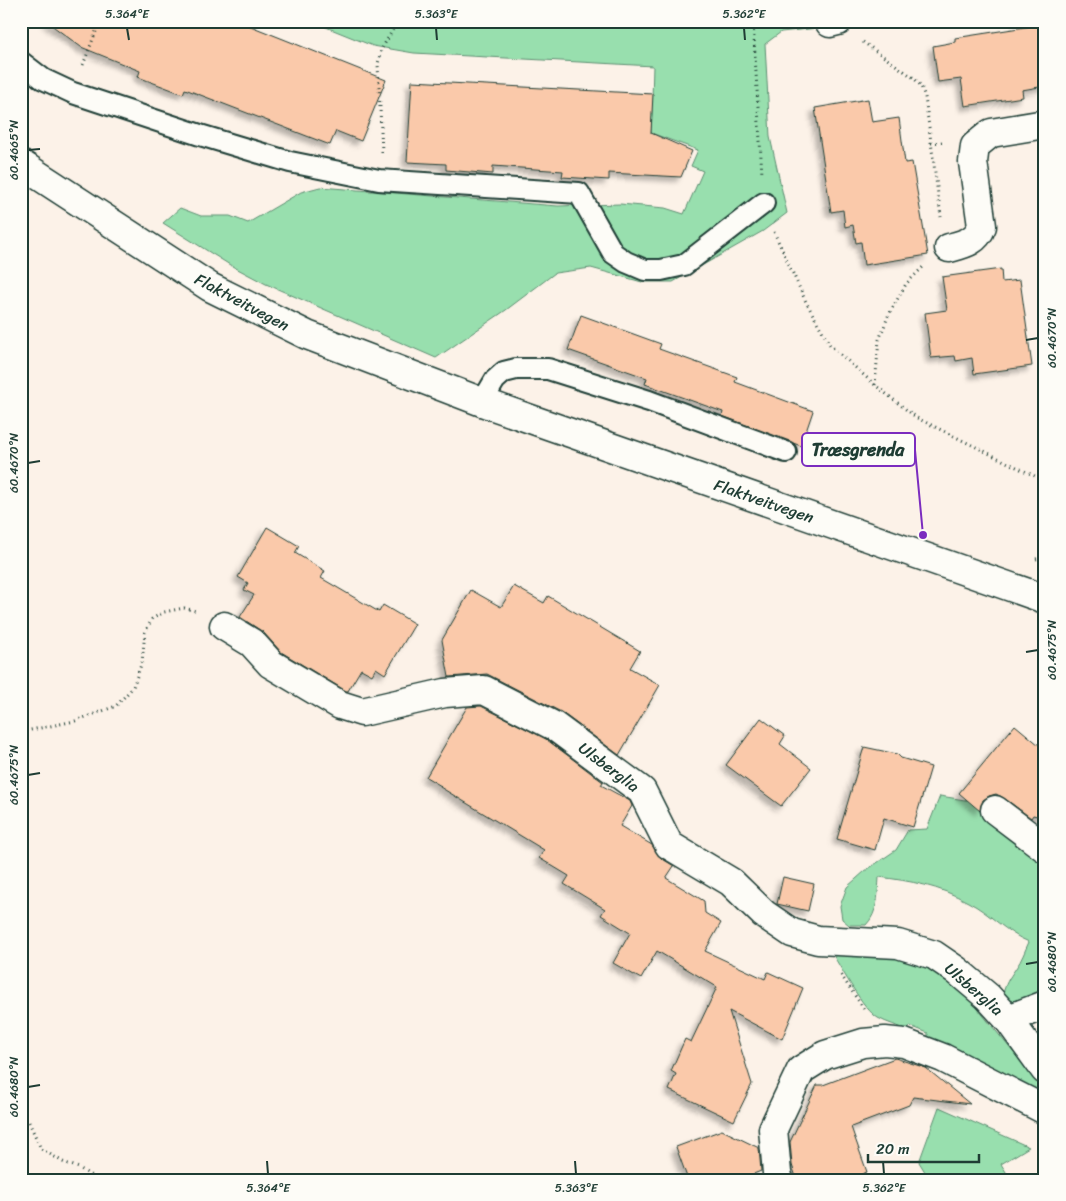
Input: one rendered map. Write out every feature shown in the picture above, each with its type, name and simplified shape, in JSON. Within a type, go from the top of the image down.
[{"type":"street","points":[[949,248],[972,241],[979,234],[982,226],[973,162],[975,146],[991,133],[1045,124]]},
{"type":"street","name":"Flaktveitvegen","points":[[21,164],[210,287],[307,335],[482,402],[1045,600]]},
{"type":"street","name":"Ulsberglia","points":[[224,626],[252,643],[271,664],[340,705],[362,712],[445,693],[484,690],[554,726],[642,791],[669,845],[731,882],[764,914],[792,934],[818,940],[898,944],[934,955],[956,970],[982,992],[1008,1019],[1045,1070]]},
{"type":"street","points":[[995,810],[1045,848]]},
{"type":"street","name":"Ulsberglia","points":[[1008,1019],[1045,1004]]},
{"type":"street","points":[[779,1180],[776,1173],[773,1129],[801,1070],[826,1055],[862,1043],[885,1041],[904,1043],[943,1058],[1045,1110]]},
{"type":"lane","points":[[21,62],[43,79],[73,93],[200,136],[290,162],[379,180],[580,193],[613,253],[626,262],[645,270],[661,270],[684,265],[764,203]]},
{"type":"lane","points":[[482,402],[495,380],[504,372],[548,369],[649,401],[786,452]]},
{"type":"path","points":[[73,93],[100,21]]},
{"type":"path","points":[[379,180],[383,138],[378,64],[381,50],[398,21]]},
{"type":"path","points":[[686,21],[753,28],[834,22],[914,78],[921,86],[925,97],[940,214],[949,248],[927,263],[906,284],[889,314],[880,340],[875,385]]},
{"type":"path","points":[[753,21],[764,203],[776,240],[806,302],[830,345],[875,385],[917,418],[1045,481]]},
{"type":"path","points":[[21,732],[75,721],[116,706],[133,687],[142,662],[145,632],[152,620],[164,612],[184,608],[204,612],[224,626]]},
{"type":"path","points":[[818,940],[885,1041]]},
{"type":"path","points":[[21,1116],[29,1122],[41,1149],[98,1180]]},
{"type":"path","points":[[1042,1180],[1045,1177]]},
{"type":"green space","points":[[311,21],[871,21],[781,32],[765,44],[770,137],[787,213],[763,231],[673,282],[642,282],[591,268],[555,273],[506,310],[436,358],[266,284],[230,265],[163,223],[180,208],[201,216],[230,216],[248,223],[301,192],[320,187],[558,206],[620,204],[665,208],[684,214],[703,171],[691,166],[698,150],[651,133],[653,66],[414,53],[373,46]]},
{"type":"green space","points":[[940,796],[971,801],[1045,860],[1045,990],[1020,1000],[1006,1001],[1002,997],[1006,984],[1020,962],[1029,942],[1013,934],[976,907],[957,896],[936,888],[914,882],[879,877],[875,909],[866,925],[849,925],[842,919],[840,906],[847,887],[865,871],[896,850],[908,830],[927,829]]},
{"type":"green space","points":[[833,955],[892,957],[934,969],[965,993],[1045,1091],[1045,1097],[1007,1078],[992,1067],[928,1038],[928,1033],[910,1026],[908,1030],[878,1018],[866,1007]]},
{"type":"green space","points":[[939,1107],[1029,1147],[1001,1164],[1011,1180],[930,1180],[919,1162]]},
{"type":"building","points":[[46,21],[238,21],[386,80],[361,141],[336,131],[330,145],[185,89],[183,94],[138,77],[140,71],[81,47]]},
{"type":"building","points":[[1045,24],[1045,86],[1022,90],[1023,97],[965,106],[961,79],[938,82],[933,46],[955,42],[955,38]]},
{"type":"building","points":[[412,81],[653,94],[651,133],[692,151],[681,177],[609,173],[609,180],[562,177],[563,171],[493,166],[493,174],[446,170],[446,164],[407,162]]},
{"type":"building","points":[[868,99],[872,122],[899,118],[905,163],[912,162],[928,255],[864,265],[861,242],[856,243],[853,225],[845,227],[843,210],[831,212],[815,108]]},
{"type":"building","points":[[1001,269],[1002,282],[1020,280],[1032,366],[974,374],[972,358],[956,361],[955,356],[931,358],[925,313],[947,310],[942,277]]},
{"type":"building","points":[[581,315],[661,344],[659,349],[737,377],[735,382],[813,411],[801,446],[722,416],[723,412],[645,384],[647,378],[568,350]]},
{"type":"building","points":[[267,527],[299,546],[295,553],[325,571],[321,578],[379,612],[383,605],[415,624],[385,674],[376,668],[372,675],[361,669],[348,691],[346,691],[281,652],[263,632],[240,617],[254,595],[244,590],[248,583],[238,577]]},
{"type":"building","points":[[514,586],[544,603],[548,596],[640,651],[630,668],[660,685],[619,755],[561,712],[487,674],[449,677],[442,640],[471,590],[501,607]]},
{"type":"building","points":[[481,706],[546,739],[603,782],[601,785],[630,801],[632,806],[620,826],[652,845],[661,858],[674,866],[666,878],[704,901],[705,913],[721,923],[705,951],[765,979],[768,972],[803,988],[782,1039],[729,1011],[752,1084],[734,1121],[669,1090],[676,1074],[671,1071],[685,1039],[691,1042],[717,987],[657,951],[641,979],[613,963],[630,933],[601,915],[605,909],[564,884],[569,876],[539,858],[544,850],[426,777],[467,707]]},
{"type":"building","points":[[761,718],[785,736],[780,744],[811,768],[781,806],[726,765]]},
{"type":"building","points":[[1015,725],[1045,750],[1045,818],[1033,815],[1031,818],[996,794],[983,800],[980,811],[959,793]]},
{"type":"building","points":[[864,747],[897,754],[901,758],[931,767],[913,827],[884,818],[875,850],[837,839]]},
{"type":"building","points":[[783,877],[814,884],[808,911],[777,904]]},
{"type":"building","points":[[895,1058],[926,1068],[970,1104],[913,1097],[909,1105],[851,1127],[867,1172],[849,1180],[797,1180],[792,1165],[790,1142],[817,1085],[823,1085]]},
{"type":"building","points":[[722,1130],[759,1148],[761,1171],[751,1175],[747,1180],[688,1180],[676,1147]]},
{"type":"place","name":"Træsgrenda","points":[[923,535]]}]
